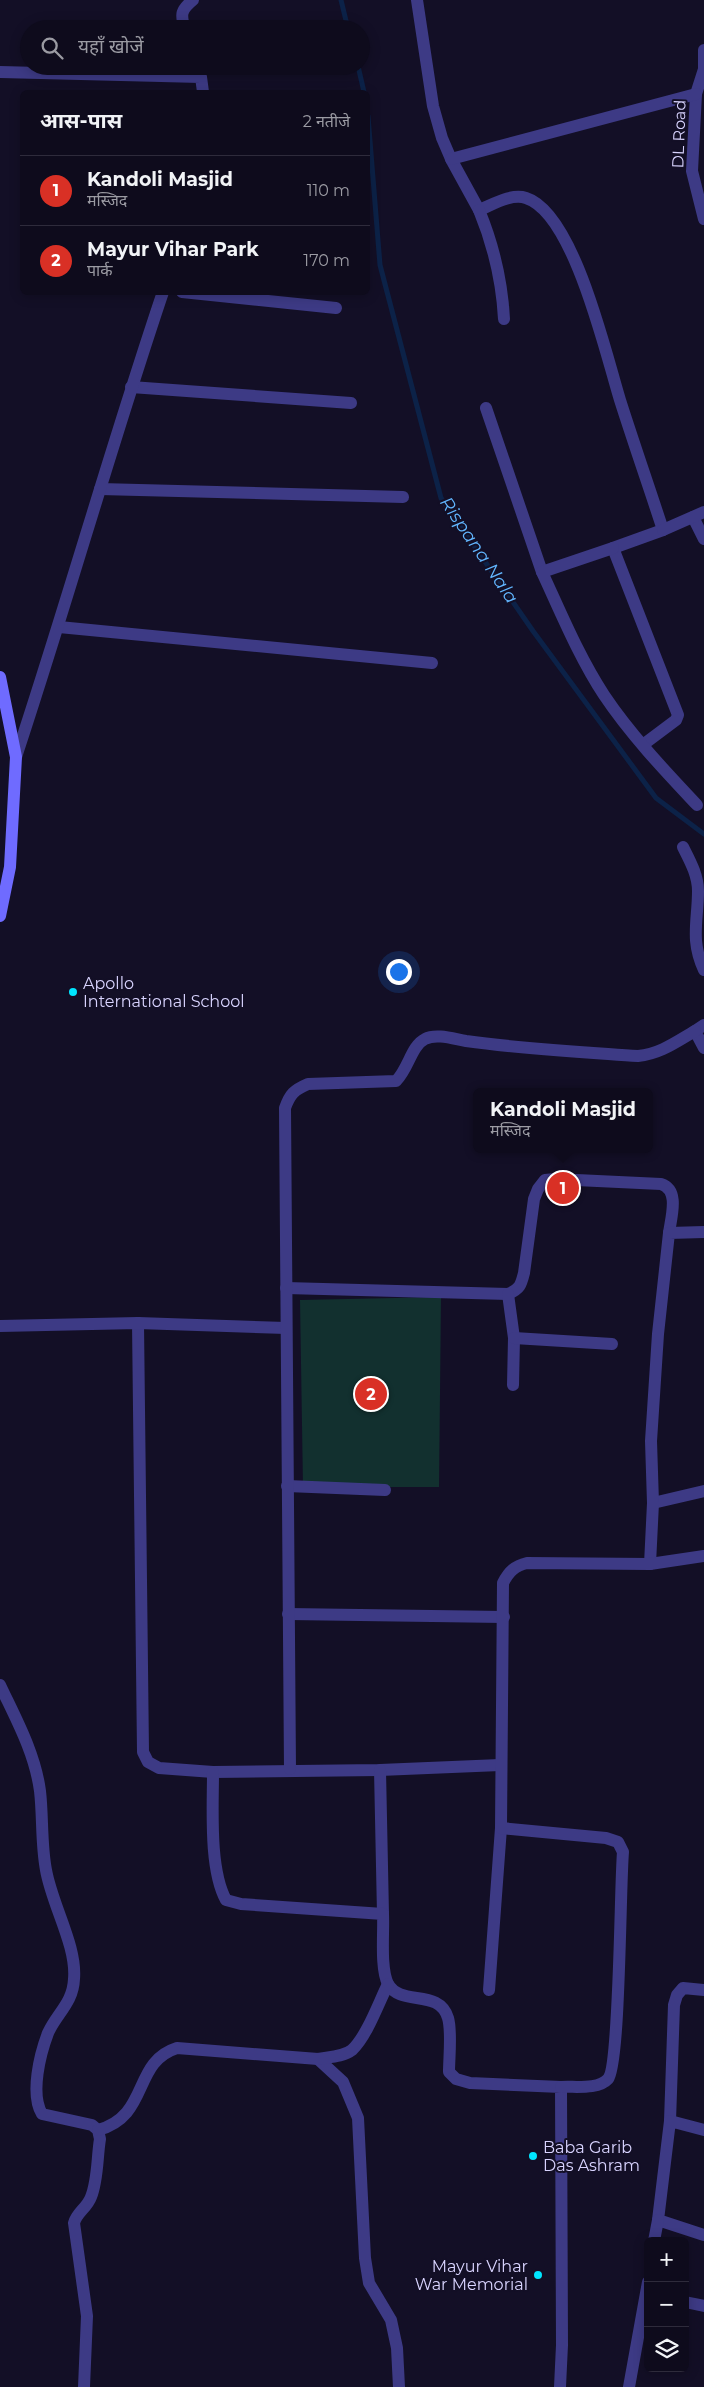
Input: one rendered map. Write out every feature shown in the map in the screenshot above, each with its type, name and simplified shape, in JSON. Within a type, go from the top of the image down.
[{"type":"main road","points":[[0,677],[16,757],[10,867],[0,916]]},
{"type":"street","points":[[183,20],[181,16],[183,8],[193,0]]},
{"type":"street","points":[[417,0],[433,106],[450,159],[479,210],[488,232],[503,291],[504,318]]},
{"type":"street","name":"DL Road","points":[[704,50],[704,68],[696,94],[692,171],[704,219]]},
{"type":"street","points":[[0,72],[20,72]]},
{"type":"street","points":[[200,75],[203,90]]},
{"type":"street","points":[[450,159],[696,94]]},
{"type":"street","points":[[479,210],[516,196],[527,198],[552,220],[566,241],[588,294],[663,530]]},
{"type":"street","points":[[16,757],[59,627],[131,387],[162,295]]},
{"type":"street","points":[[211,295],[336,308]]},
{"type":"street","points":[[131,387],[351,404]]},
{"type":"street","points":[[486,408],[542,572],[572,636],[604,694],[697,805]]},
{"type":"street","points":[[100,489],[403,497]]},
{"type":"street","points":[[542,572],[663,530],[698,515],[704,538]]},
{"type":"street","points":[[613,548],[678,715],[676,720],[644,744]]},
{"type":"street","points":[[59,627],[432,663]]},
{"type":"street","points":[[683,847],[694,867],[698,890],[694,927],[697,954],[704,970]]},
{"type":"street","points":[[290,1770],[284,1108],[289,1096],[295,1089],[308,1084],[396,1081],[404,1073],[416,1045],[426,1038],[438,1037],[496,1045],[638,1056],[649,1055],[668,1048],[699,1028],[704,1048]]},
{"type":"street","points":[[286,1288],[508,1294],[519,1288],[522,1284],[534,1199],[538,1189],[545,1180],[661,1184],[668,1186],[673,1194],[658,1334],[651,1441],[653,1503],[650,1564]]},
{"type":"street","points":[[669,1234],[704,1232]]},
{"type":"street","points":[[508,1294],[514,1338],[513,1385]]},
{"type":"street","points":[[0,1326],[138,1323],[286,1328]]},
{"type":"street","points":[[138,1323],[143,1752],[148,1762],[159,1768],[213,1772],[380,1770],[500,1765]]},
{"type":"street","points":[[514,1338],[612,1344]]},
{"type":"street","points":[[287,1486],[385,1490]]},
{"type":"street","points":[[653,1503],[704,1491]]},
{"type":"street","points":[[489,1990],[501,1828],[500,1765],[504,1583],[507,1575],[516,1566],[528,1563],[650,1564],[704,1556]]},
{"type":"street","points":[[288,1614],[504,1617]]},
{"type":"street","points":[[0,1685],[32,1753],[40,1789],[46,1870],[59,1918],[75,1959],[74,1982],[68,2004],[49,2032],[37,2073],[37,2100],[42,2114],[92,2125],[98,2130],[100,2139],[94,2187],[86,2208],[76,2215],[74,2223],[87,2316],[84,2387]]},
{"type":"street","points":[[380,1770],[385,1973],[388,1984],[396,1993],[437,2002],[449,2018],[449,2072],[456,2079],[470,2083],[561,2087],[596,2086],[606,2081],[611,2075],[616,2032],[623,1852],[618,1842],[606,1838],[501,1828]]},
{"type":"street","points":[[213,1772],[212,1826],[219,1888],[226,1900],[241,1904],[383,1914]]},
{"type":"street","points":[[98,2130],[107,2128],[124,2117],[133,2106],[149,2069],[156,2059],[166,2052],[177,2048],[318,2059],[338,2056],[351,2050],[360,2039],[388,1984]]},
{"type":"street","points":[[655,2237],[670,2121],[674,2005],[677,1994],[683,1988],[704,1990]]},
{"type":"street","points":[[318,2059],[343,2082],[358,2118],[365,2258],[369,2283],[391,2320],[397,2348],[399,2387]]},
{"type":"street","points":[[560,2387],[562,2345],[561,2087]]},
{"type":"street","points":[[670,2121],[704,2130]]},
{"type":"street","points":[[658,2220],[704,2234]]},
{"type":"street","points":[[689,2303],[704,2306]]},
{"type":"street","points":[[629,2387],[644,2305]]},
{"type":"green space","points":[[441,1297],[439,1487],[303,1487],[300,1300]]},
{"type":"waterway","name":"Rispana Nala","points":[[341,0],[346,20]]},
{"type":"waterway","name":"Rispana Nala","points":[[360,75],[364,90]]},
{"type":"waterway","name":"Rispana Nala","points":[[370,141],[380,265],[441,498],[533,631],[656,798],[704,834]]},
{"type":"place","name":"Apollo International School","points":[[73,992]]},
{"type":"place","name":"Kandoli Masjid","points":[[563,1188]]},
{"type":"place","name":"Mayur Vihar Park","points":[[371,1394]]},
{"type":"place","name":"Baba Garib Das Ashram","points":[[533,2156]]},
{"type":"place","name":"Mayur Vihar War Memorial","points":[[538,2275]]}]
